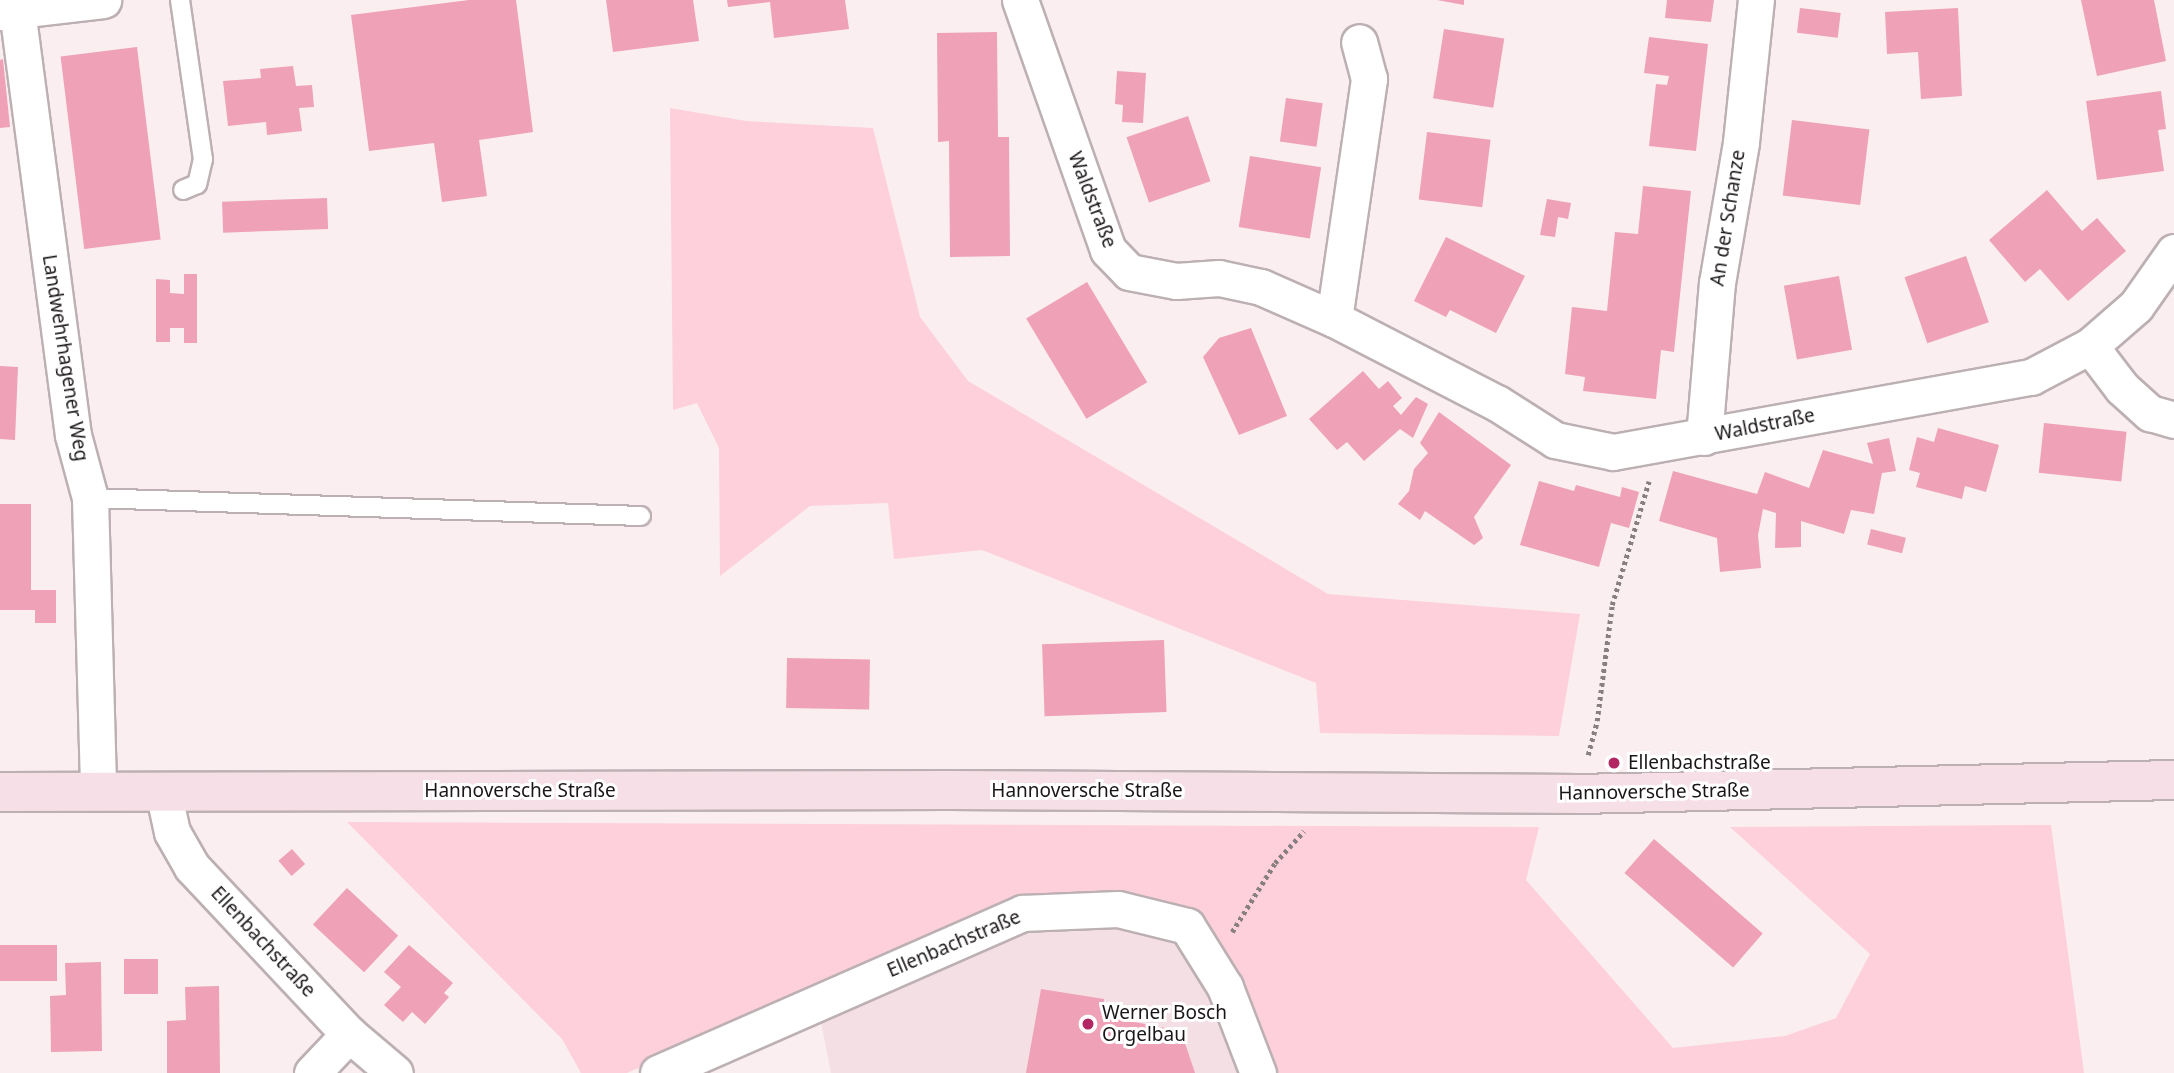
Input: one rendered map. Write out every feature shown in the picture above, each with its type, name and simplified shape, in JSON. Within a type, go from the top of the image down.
[{"type":"main road","name":"Hannoversche Straße","points":[[0,793],[163,791],[1579,794],[2174,780]]},
{"type":"street","points":[[8,11],[103,0]]},
{"type":"street","name":"Waldstraße","points":[[1020,0],[1108,250],[1129,272],[1176,281],[1219,278],[1261,287],[1335,319],[1497,403],[1555,440],[1613,452],[2031,377],[2090,346],[2136,306],[2174,251]]},
{"type":"street","name":"An der Schanze","points":[[1704,437],[1717,283],[1741,142],[1756,0]]},
{"type":"street","name":"Landwehrhagener Weg","points":[[8,11],[73,435],[90,498],[99,792]]},
{"type":"street","points":[[1335,319],[1369,79],[1359,42]]},
{"type":"street","points":[[2090,346],[2122,388],[2150,413],[2174,420]]},
{"type":"street","name":"Ellenbachstraße","points":[[163,791],[172,832],[192,867],[349,1034],[395,1073]]},
{"type":"street","name":"Ellenbachstraße","points":[[659,1073],[1022,913],[1118,909],[1187,926],[1225,987],[1258,1073]]},
{"type":"street","points":[[312,1073],[349,1034]]},
{"type":"lane","points":[[180,0],[203,159],[197,184],[183,190]]},
{"type":"lane","points":[[90,498],[641,516]]},
{"type":"path","points":[[1579,794],[1597,721],[1612,605],[1661,443]]},
{"type":"path","points":[[1212,965],[1275,863],[1340,792]]},
{"type":"shaded area","points":[[670,108],[746,121],[873,128],[920,317],[968,381],[1328,594],[1580,614],[1559,736],[1320,733],[1316,683],[982,550],[894,559],[888,503],[810,506],[720,576],[719,448],[697,403],[673,410]]},
{"type":"shaded area","points":[[347,822],[1539,827],[1526,880],[1673,1048],[1785,1036],[1836,1018],[1870,954],[1730,827],[2051,825],[2084,1073],[1278,1073],[1244,985],[1203,916],[1126,892],[1025,899],[627,1073],[581,1073],[562,1039]]},
{"type":"shaded area","points":[[1126,892],[1203,916],[1244,985],[1278,1073],[831,1073],[815,992],[1025,899]]},
{"type":"building","points":[[469,0],[516,0],[533,132],[479,140],[487,196],[442,202],[434,143],[369,151],[351,15]]},
{"type":"building","points":[[606,0],[693,0],[699,41],[613,52]]},
{"type":"building","points":[[727,0],[845,0],[849,29],[774,38],[770,2],[728,7]]},
{"type":"building","points":[[1437,0],[1464,0],[1464,5]]},
{"type":"building","points":[[1667,0],[1714,0],[1711,22],[1665,18]]},
{"type":"building","points":[[2081,0],[2154,0],[2166,61],[2097,76]]},
{"type":"building","points":[[1800,8],[1841,13],[1838,38],[1797,33]]},
{"type":"building","points":[[1958,8],[1962,96],[1921,99],[1918,52],[1887,54],[1885,12]]},
{"type":"building","points":[[1444,29],[1504,39],[1493,108],[1433,98]]},
{"type":"building","points":[[997,32],[998,137],[1009,137],[1010,256],[950,257],[949,141],[938,142],[937,33]]},
{"type":"building","points":[[1649,37],[1708,44],[1696,151],[1649,146],[1656,84],[1667,85],[1669,76],[1644,73]]},
{"type":"building","points":[[137,47],[161,240],[84,249],[61,56]]},
{"type":"building","points":[[3,59],[10,127],[0,128],[0,60]]},
{"type":"building","points":[[293,66],[296,86],[312,85],[314,107],[299,108],[302,131],[267,135],[266,122],[228,126],[223,81],[261,78],[260,69]]},
{"type":"building","points":[[1117,71],[1146,73],[1143,123],[1122,122],[1123,105],[1115,104]]},
{"type":"building","points":[[2161,91],[2166,129],[2158,130],[2164,171],[2097,180],[2086,101]]},
{"type":"building","points":[[1286,98],[1323,103],[1317,147],[1280,142]]},
{"type":"building","points":[[1188,116],[1210,181],[1149,202],[1127,137]]},
{"type":"building","points":[[1792,120],[1869,130],[1860,205],[1783,195]]},
{"type":"building","points":[[1427,132],[1491,140],[1482,207],[1419,199]]},
{"type":"building","points":[[1250,156],[1321,167],[1310,238],[1239,227]]},
{"type":"building","points":[[1643,186],[1691,191],[1674,352],[1661,350],[1656,399],[1583,391],[1585,377],[1565,374],[1572,307],[1607,311],[1615,232],[1638,234]]},
{"type":"building","points":[[2047,190],[2082,231],[2097,218],[2126,251],[2068,301],[2040,269],[2025,282],[1989,240]]},
{"type":"building","points":[[327,198],[328,229],[223,233],[222,202]]},
{"type":"building","points":[[1547,199],[1571,203],[1568,219],[1558,217],[1555,237],[1540,235]]},
{"type":"building","points":[[1446,237],[1525,276],[1496,333],[1450,310],[1446,317],[1414,301]]},
{"type":"building","points":[[1966,256],[1989,322],[1927,343],[1905,277]]},
{"type":"building","points":[[184,274],[197,274],[197,343],[184,343],[184,328],[170,328],[170,342],[156,342],[156,279],[170,280],[170,293],[184,294]]},
{"type":"building","points":[[1839,276],[1852,350],[1797,360],[1784,286]]},
{"type":"building","points":[[1087,282],[1147,382],[1086,419],[1026,319]]},
{"type":"building","points":[[1251,328],[1287,416],[1239,435],[1203,357],[1219,338]]},
{"type":"building","points":[[0,366],[18,367],[15,440],[0,439]]},
{"type":"building","points":[[1363,371],[1379,389],[1388,381],[1402,398],[1393,406],[1401,415],[1416,397],[1428,404],[1413,438],[1400,429],[1364,461],[1347,442],[1337,450],[1309,419]]},
{"type":"building","points":[[1439,412],[1511,465],[1474,517],[1483,538],[1474,545],[1425,511],[1420,520],[1398,504],[1409,491],[1414,469],[1428,453],[1420,443]]},
{"type":"building","points":[[2044,423],[2127,432],[2121,481],[2039,473]]},
{"type":"building","points":[[1938,428],[1999,445],[1986,492],[1965,486],[1962,499],[1916,487],[1920,473],[1909,470],[1917,437],[1934,442]]},
{"type":"building","points":[[1889,438],[1896,471],[1882,473],[1874,514],[1851,510],[1844,534],[1801,521],[1801,547],[1775,548],[1776,513],[1763,509],[1758,535],[1761,568],[1720,572],[1717,538],[1659,521],[1673,471],[1757,494],[1765,472],[1809,488],[1823,450],[1873,464],[1867,443]]},
{"type":"building","points":[[1539,481],[1574,491],[1576,485],[1620,497],[1622,487],[1639,492],[1629,528],[1611,523],[1599,567],[1520,545]]},
{"type":"building","points":[[0,504],[31,504],[31,590],[56,590],[56,623],[35,623],[35,610],[0,610]]},
{"type":"building","points":[[1871,529],[1906,538],[1902,553],[1867,545]]},
{"type":"building","points":[[1164,640],[1167,712],[1045,716],[1042,644]]},
{"type":"building","points":[[787,658],[870,659],[869,709],[786,708]]},
{"type":"building","points":[[1654,839],[1763,933],[1733,967],[1624,873]]},
{"type":"building","points":[[292,849],[305,864],[292,876],[278,861]]},
{"type":"building","points":[[347,888],[398,936],[364,972],[313,925]]},
{"type":"building","points":[[0,945],[57,945],[57,981],[0,981]]},
{"type":"building","points":[[409,945],[453,983],[444,993],[449,997],[425,1024],[412,1012],[403,1022],[384,1005],[401,987],[384,972]]},
{"type":"building","points":[[124,959],[158,959],[158,994],[124,994]]},
{"type":"building","points":[[101,962],[102,1051],[51,1052],[50,996],[66,995],[65,963]]},
{"type":"building","points":[[219,986],[220,1073],[167,1073],[167,1021],[186,1020],[185,987]]},
{"type":"building","name":"Werner Bosch Orgelbau","points":[[1041,989],[1104,999],[1103,1016],[1181,1031],[1195,1073],[1026,1073]]},
{"type":"place","name":"Ellenbachstraße","points":[[1614,763]]},
{"type":"place","name":"Werner Bosch Orgelbau","points":[[1088,1024]]}]
